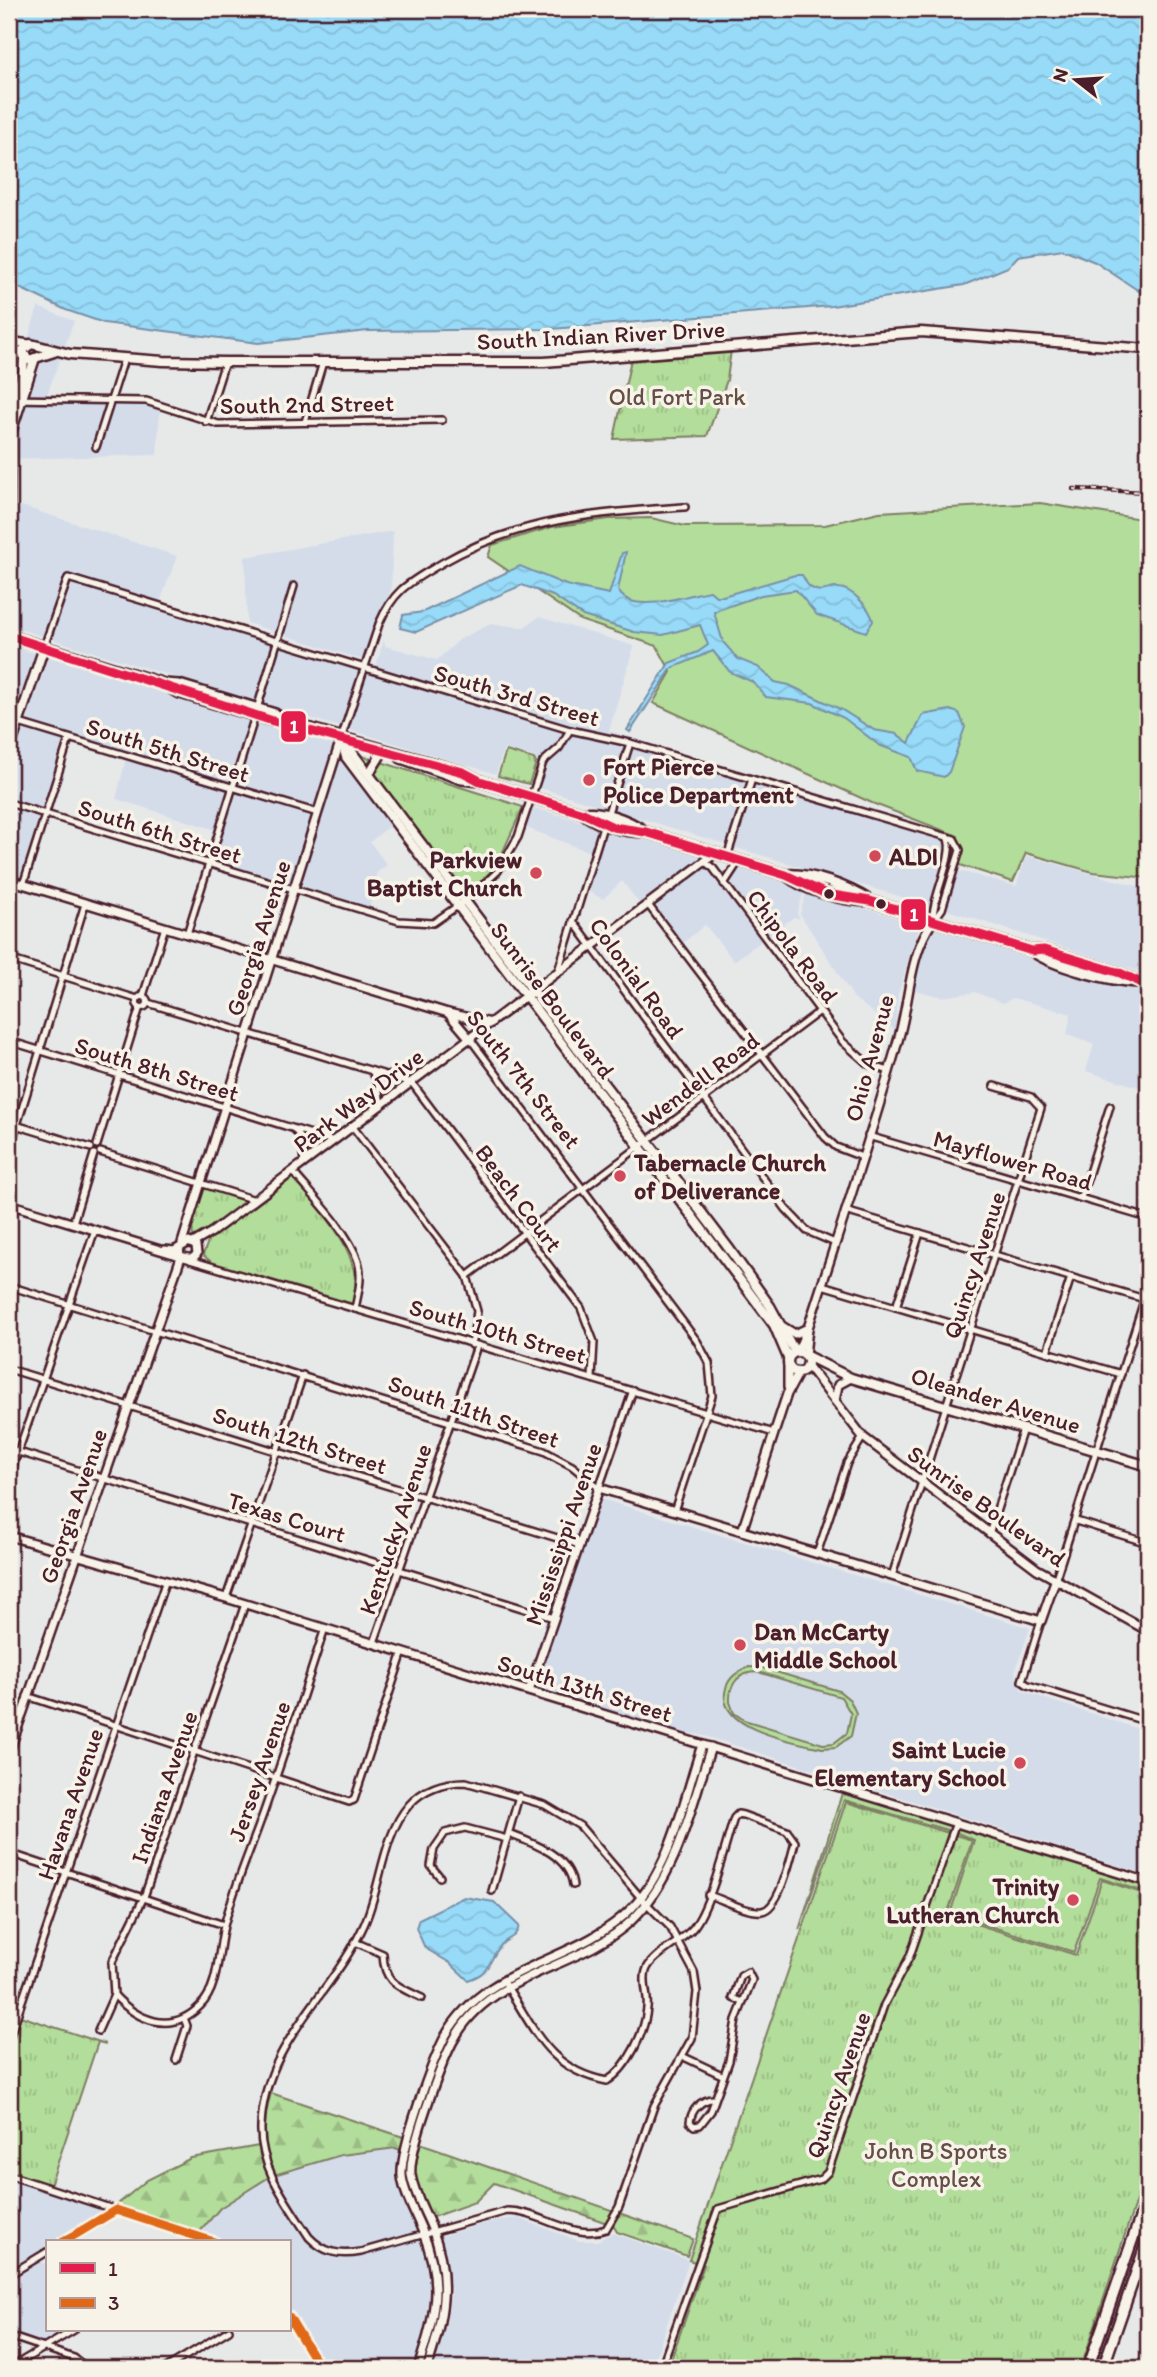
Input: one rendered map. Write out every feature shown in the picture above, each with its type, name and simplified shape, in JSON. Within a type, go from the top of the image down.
[{"type":"main road","name":"South Indian River Drive","points":[[34,351],[124,359],[225,362],[544,362],[921,332],[1148,349]]},
{"type":"main road","points":[[23,355],[29,360],[34,351]]},
{"type":"main road","points":[[23,355],[34,351]]},
{"type":"main road","points":[[9,413],[34,351]]},
{"type":"main road","points":[[9,539],[9,446],[23,355]]},
{"type":"main road","points":[[10,636],[164,684],[177,692],[256,712],[397,755],[415,757],[463,772],[480,781],[606,820],[634,824],[646,832],[786,875],[795,882],[855,901],[870,901],[1093,973],[1148,986]]},
{"type":"main road","points":[[9,751],[13,721],[44,647]]},
{"type":"main road","name":"Sunrise Boulevard","points":[[341,739],[370,772],[462,903],[782,1326],[799,1361]]},
{"type":"main road","name":"Sunrise Boulevard","points":[[341,739],[346,757],[462,903]]},
{"type":"main road","points":[[370,772],[383,751]]},
{"type":"main road","name":"Sunrise Boulevard","points":[[643,1143],[799,1361]]},
{"type":"main road","name":"Oleander Avenue","points":[[799,1361],[1148,1466]]},
{"type":"main road","points":[[1088,2368],[1148,2195]]},
{"type":"main road","points":[[1103,2368],[1148,2238]]},
{"type":"street","name":"South Indian River Drive","points":[[9,341],[34,351]]},
{"type":"street","points":[[9,347],[23,355]]},
{"type":"street","points":[[96,447],[124,359]]},
{"type":"street","points":[[206,422],[225,362]]},
{"type":"street","points":[[305,422],[323,362]]},
{"type":"street","name":"South 2nd Street","points":[[15,399],[146,401],[206,422],[442,420]]},
{"type":"street","name":"Georgia Avenue","points":[[9,1752],[183,1254],[189,1219],[379,624],[398,591],[467,549],[528,526],[685,507]]},
{"type":"street","name":"South 3rd Street","points":[[44,647],[68,578],[570,730],[630,743],[958,842]]},
{"type":"street","points":[[187,934],[294,586]]},
{"type":"street","name":"South 5th Street","points":[[13,721],[318,813]]},
{"type":"street","name":"South 6th Street","points":[[9,803],[293,890],[408,922],[433,923],[462,903],[498,871],[510,854],[543,762],[559,748],[570,730]]},
{"type":"street","points":[[23,885],[69,738]]},
{"type":"street","points":[[557,974],[630,743]]},
{"type":"street","points":[[727,857],[752,779]]},
{"type":"street","name":"Ohio Avenue","points":[[933,920],[932,906],[950,849],[947,837]]},
{"type":"street","name":"Ohio Avenue","points":[[742,1531],[799,1361],[889,1071],[902,1024],[909,982],[925,932],[942,909],[960,850],[958,842]]},
{"type":"street","name":"Park Way Drive","points":[[192,1243],[212,1232],[471,1040],[716,853]]},
{"type":"street","points":[[724,884],[739,860]]},
{"type":"street","name":"Chipola Road","points":[[705,862],[854,1054],[868,1064],[889,1071]]},
{"type":"street","name":"South 7th Street","points":[[9,880],[448,1013],[583,1188],[709,1363],[712,1383],[708,1413],[674,1511]]},
{"type":"street","points":[[9,1151],[85,904]]},
{"type":"street","points":[[649,906],[825,1137],[836,1147],[862,1157]]},
{"type":"street","name":"Colonial Road","points":[[573,921],[795,1220],[814,1236],[835,1243]]},
{"type":"street","points":[[73,1223],[140,1007],[140,998],[165,928]]},
{"type":"street","points":[[9,959],[412,1083]]},
{"type":"street","points":[[140,1007],[148,1003]]},
{"type":"street","name":"Wendell Road","points":[[467,1276],[820,1012]]},
{"type":"street","points":[[448,1013],[491,1023]]},
{"type":"street","name":"South 8th Street","points":[[9,1041],[335,1141]]},
{"type":"street","points":[[372,1071],[378,1083],[382,1106]]},
{"type":"street","name":"Beach Court","points":[[412,1083],[581,1308],[594,1342],[592,1378]]},
{"type":"street","name":"Quincy Avenue","points":[[892,1576],[924,1484],[1041,1108],[1031,1097],[994,1086]]},
{"type":"street","points":[[1081,1198],[1110,1106]]},
{"type":"street","points":[[9,1122],[255,1200]]},
{"type":"street","points":[[353,1127],[467,1276],[477,1311],[474,1345]]},
{"type":"street","points":[[295,1130],[302,1140],[303,1164]]},
{"type":"street","name":"Mayflower Road","points":[[869,1136],[1148,1218]]},
{"type":"street","points":[[293,1172],[352,1246],[359,1262],[360,1284],[355,1309]]},
{"type":"street","name":"South 10th Street","points":[[9,1203],[160,1250],[183,1254],[211,1267],[775,1433]]},
{"type":"street","points":[[845,1210],[1146,1299]]},
{"type":"street","name":"Georgia Avenue","points":[[189,1219],[192,1243]]},
{"type":"street","points":[[9,1478],[95,1230]]},
{"type":"street","name":"Park Way Drive","points":[[183,1254],[197,1252],[212,1232]]},
{"type":"street","points":[[896,1307],[920,1233]]},
{"type":"street","points":[[183,1254],[192,1243],[197,1252]]},
{"type":"street","name":"South 10th Street","points":[[197,1252],[211,1267]]},
{"type":"street","points":[[1047,1352],[1071,1277]]},
{"type":"street","points":[[822,1285],[1121,1374]]},
{"type":"street","name":"South 11th Street","points":[[9,1286],[544,1451],[572,1466],[599,1488],[1041,1621]]},
{"type":"street","points":[[1148,1288],[1076,1521],[1022,1681],[1148,1722]]},
{"type":"street","points":[[782,1326],[795,1334],[808,1328]]},
{"type":"street","name":"Kentucky Avenue","points":[[374,1643],[451,1421],[474,1345]]},
{"type":"street","name":"Ohio Avenue","points":[[787,1394],[799,1361]]},
{"type":"street","name":"Sunrise Boulevard","points":[[799,1361],[863,1437],[1055,1581],[1148,1631]]},
{"type":"street","name":"South 12th Street","points":[[9,1369],[580,1545]]},
{"type":"street","points":[[226,1598],[303,1375]]},
{"type":"street","points":[[835,1402],[838,1385],[851,1378]]},
{"type":"street","name":"Mississippi Avenue","points":[[529,1690],[633,1391]]},
{"type":"street","points":[[989,1534],[1023,1429]]},
{"type":"street","points":[[817,1554],[847,1463],[863,1437]]},
{"type":"street","name":"Texas Court","points":[[9,1449],[554,1618]]},
{"type":"street","points":[[1076,1521],[1148,1543]]},
{"type":"street","name":"South 13th Street","points":[[9,1536],[246,1604],[1148,1882]]},
{"type":"street","name":"Havana Avenue","points":[[9,2039],[166,1580]]},
{"type":"street","name":"Indiana Avenue","points":[[114,1995],[112,1962],[144,1897],[246,1604]]},
{"type":"street","name":"Jersey Avenue","points":[[224,1924],[276,1779],[325,1628]]},
{"type":"street","points":[[27,1696],[345,1802],[354,1800],[403,1652]]},
{"type":"street","points":[[644,1901],[669,1841],[702,1745]]},
{"type":"street","points":[[427,2368],[440,2329],[439,2270],[433,2231],[411,2174],[412,2156],[419,2122],[446,2036],[467,2006],[505,1982],[605,1931],[644,1901],[660,1884],[678,1844],[710,1747]]},
{"type":"street","points":[[466,1782],[519,1796],[554,1809],[580,1826],[680,1940],[694,1972],[697,1992],[692,2038],[684,2057],[654,2106],[619,2207],[606,2229],[588,2234],[515,2211],[350,2254],[328,2251],[309,2237],[265,2160],[261,2126],[263,2108],[281,2054],[304,2013],[355,1942],[374,1898],[398,1822],[419,1796],[445,1783],[466,1782]]},
{"type":"street","points":[[687,1787],[696,1790]]},
{"type":"street","points":[[492,1891],[519,1796]]},
{"type":"street","points":[[505,1982],[549,2053],[561,2064],[607,2081],[625,2062],[644,2023],[648,2007],[645,1973],[648,1965],[680,1940],[699,1920],[708,1895],[738,1814],[792,1836],[795,1842],[788,1867],[775,1902],[769,1908],[758,1911],[708,1895]]},
{"type":"street","name":"Quincy Avenue","points":[[661,2368],[718,2209],[821,2179],[828,2172],[884,2005],[909,1956],[956,1822]]},
{"type":"street","points":[[440,1877],[431,1866],[434,1849],[445,1833],[465,1828],[545,1847],[564,1867],[573,1885]]},
{"type":"street","points":[[669,1841],[678,1844]]},
{"type":"street","points":[[9,1853],[224,1924],[212,1985],[203,2004],[184,2018],[170,2023],[148,2021],[130,2012],[114,1995],[98,2031]]},
{"type":"street","points":[[355,1942],[383,1954],[384,1973],[391,1981],[422,1998]]},
{"type":"street","points":[[715,2099],[703,2101],[693,2111],[690,2122],[694,2126],[700,2125],[715,2099],[729,2061],[734,2027],[752,1980],[748,1972],[741,1976],[733,1998],[743,2002]]},
{"type":"street","points":[[176,2060],[187,2026],[184,2018]]},
{"type":"street","points":[[684,2057],[722,2075]]},
{"type":"street","points":[[419,2122],[404,2155],[402,2175],[439,2270]]},
{"type":"street","points":[[402,2175],[411,2174]]},
{"type":"street","points":[[9,2175],[208,2240]]},
{"type":"street","points":[[66,2240],[116,2210]]},
{"type":"street","points":[[9,2275],[46,2253]]},
{"type":"street","points":[[418,2368],[440,2300]]},
{"type":"street","points":[[290,2319],[320,2368]]},
{"type":"street","points":[[432,2326],[440,2329]]},
{"type":"street","points":[[10,2368],[71,2332]]},
{"type":"street","points":[[166,2368],[226,2332]]},
{"type":"street","points":[[9,2336],[74,2358],[87,2368]]},
{"type":"shaded area","points":[[38,307],[74,321],[63,351],[27,342]]},
{"type":"shaded area","points":[[45,356],[61,356],[46,397],[25,396],[36,360]]},
{"type":"shaded area","points":[[23,402],[108,402],[92,448],[97,450],[114,402],[146,404],[160,409],[157,455],[12,459],[13,431]]},
{"type":"shaded area","points":[[12,503],[177,556],[160,602],[193,613],[66,575],[45,637],[9,626]]},
{"type":"shaded area","points":[[393,531],[391,590],[362,660],[247,623],[245,557]]},
{"type":"shaded area","points":[[70,582],[274,643],[256,702],[51,639]]},
{"type":"shaded area","points":[[539,617],[634,646],[609,731],[951,836],[375,669],[384,640],[385,646],[437,660],[460,639],[490,624],[524,627]]},
{"type":"shaded area","points":[[9,645],[38,654],[16,719],[9,717]]},
{"type":"shaded area","points":[[280,645],[360,669],[342,728],[262,703]]},
{"type":"shaded area","points":[[43,655],[250,719],[230,784],[21,721]]},
{"type":"shaded area","points":[[366,672],[566,732],[557,746],[539,763],[534,757],[504,749],[496,774],[347,729]]},
{"type":"shaded area","points":[[256,721],[336,746],[316,811],[236,786]]},
{"type":"shaded area","points":[[20,726],[65,740],[43,811],[9,800],[9,761]]},
{"type":"shaded area","points":[[572,733],[626,745],[607,808],[537,787],[545,763],[561,750]]},
{"type":"shaded area","points":[[632,747],[748,781],[728,845],[613,810]]},
{"type":"shaded area","points":[[341,750],[393,823],[370,842],[387,865],[377,872],[369,910],[297,888]]},
{"type":"shaded area","points":[[126,758],[228,789],[216,830],[116,799]]},
{"type":"shaded area","points":[[754,783],[948,841],[929,905],[733,847]]},
{"type":"shaded area","points":[[234,791],[314,816],[291,887],[212,863]]},
{"type":"shaded area","points":[[9,806],[41,816],[21,881],[9,877]]},
{"type":"shaded area","points":[[531,807],[601,827],[592,853],[524,827]]},
{"type":"shaded area","points":[[607,828],[705,858],[642,907],[622,881],[603,899],[587,891]]},
{"type":"shaded area","points":[[1027,856],[1148,889],[1148,974],[944,909],[956,870],[1016,886]]},
{"type":"shaded area","points":[[707,864],[763,940],[734,961],[705,925],[683,943],[655,905]]},
{"type":"shaded area","points":[[737,868],[805,888],[797,913],[800,919],[794,917],[768,936],[728,884]]},
{"type":"shaded area","points":[[807,890],[920,925],[898,994],[895,1030],[854,998],[800,914]]},
{"type":"shaded area","points":[[932,928],[1148,994],[1148,1090],[1086,1071],[1094,1044],[1067,1034],[1071,1014],[1013,998],[1003,1003],[975,992],[942,997],[911,989]]},
{"type":"shaded area","name":"Dan McCarty Middle School","points":[[601,1499],[1030,1628],[1015,1672],[1022,1691],[1148,1732],[1148,1875],[705,1736],[676,1731],[536,1688]]},
{"type":"shaded area","points":[[396,2148],[402,2151],[399,2163],[420,2232],[360,2249],[340,2252],[319,2243],[274,2175],[341,2155]]},
{"type":"shaded area","points":[[269,2177],[307,2239],[328,2254],[351,2257],[422,2237],[433,2281],[429,2325],[414,2368],[323,2368],[290,2314],[290,2240],[217,2240],[198,2234],[220,2208]]},
{"type":"shaded area","points":[[9,2178],[108,2210],[60,2240],[46,2240],[46,2249],[9,2271]]},
{"type":"shaded area","points":[[518,2218],[579,2241],[597,2241],[613,2233],[689,2260],[652,2368],[433,2368],[447,2321],[451,2290],[441,2236],[498,2220]]},
{"type":"shaded area","points":[[38,2261],[46,2264],[46,2332],[64,2332],[43,2345],[9,2333],[9,2278]]},
{"type":"green space","name":"Old Fort Park","points":[[731,350],[727,380],[707,436],[614,439],[631,359]]},
{"type":"green space","points":[[1040,503],[1148,520],[1148,878],[1093,872],[1026,853],[1013,882],[951,862],[958,836],[872,803],[653,703],[671,672],[657,646],[580,620],[488,557],[492,545],[552,527],[609,519],[651,518],[685,526],[825,525],[879,512]]},
{"type":"green space","points":[[506,751],[534,759],[536,763],[529,784],[498,776]]},
{"type":"green space","points":[[359,755],[523,807],[497,865],[468,895]]},
{"type":"green space","points":[[291,1178],[295,1178],[329,1220],[347,1250],[353,1266],[355,1284],[354,1302],[349,1305],[215,1265],[203,1255],[209,1239]]},
{"type":"green space","points":[[204,1186],[249,1201],[193,1240],[192,1220]]},
{"type":"green space","points":[[749,1667],[763,1668],[839,1691],[850,1700],[856,1713],[851,1736],[836,1747],[822,1748],[776,1737],[744,1723],[732,1714],[726,1702],[726,1688],[734,1675]],"holes":[[[758,1672],[841,1697],[851,1714],[847,1733],[834,1743],[823,1744],[744,1720],[734,1713],[730,1702],[731,1689],[736,1680],[745,1674]]]},
{"type":"green space","points":[[843,1790],[952,1823],[950,1831],[844,1800],[799,1930]]},
{"type":"green space","name":"John B Sports Complex","points":[[846,1802],[972,1840],[947,1915],[1076,1955],[1102,1880],[1148,1895],[1148,2164],[1081,2368],[668,2368],[704,2265],[689,2260]]},
{"type":"green space","points":[[958,1825],[1148,1885],[1148,1893],[1100,1878],[1074,1952],[950,1914],[974,1840],[955,1832]]},
{"type":"green space","points":[[20,2016],[106,2044],[98,2042],[50,2186],[9,2172],[9,2049]]},
{"type":"green space","points":[[271,2093],[406,2138],[402,2151],[396,2148],[341,2155],[274,2175],[265,2134]]},
{"type":"green space","points":[[420,2143],[614,2211],[607,2223],[494,2183],[475,2202],[430,2218],[414,2174]]},
{"type":"green space","points":[[259,2146],[269,2177],[220,2208],[198,2234],[118,2204],[147,2180],[191,2158]]},
{"type":"green space","points":[[619,2213],[693,2239],[687,2256],[617,2232],[613,2225]]},
{"type":"water","points":[[9,9],[1148,9],[1148,297],[1095,262],[1063,249],[1018,256],[1008,267],[964,285],[832,306],[551,329],[368,331],[258,343],[104,323],[66,310],[9,283]]},
{"type":"water","points":[[626,552],[618,590],[625,598],[635,602],[660,602],[710,591],[716,596],[723,596],[795,575],[802,575],[808,586],[816,590],[838,588],[855,595],[869,611],[873,621],[866,632],[817,615],[796,590],[761,595],[714,612],[723,642],[738,659],[758,667],[775,682],[789,685],[842,710],[874,730],[897,734],[909,743],[923,715],[950,710],[959,713],[965,727],[949,772],[944,777],[917,771],[911,757],[879,745],[844,718],[812,703],[766,697],[753,682],[730,672],[713,651],[672,668],[630,732],[627,730],[669,663],[698,652],[708,645],[700,625],[663,635],[634,632],[583,616],[553,596],[522,585],[416,632],[400,628],[403,615],[423,612],[520,566],[566,585],[609,594],[622,553]]},
{"type":"water","points":[[464,1897],[494,1902],[519,1926],[514,1936],[501,1945],[485,1970],[468,1980],[450,1963],[425,1948],[416,1928],[419,1919]]},
{"type":"railway","points":[[1073,489],[1148,492]]},
{"type":"transit line","name":"1","points":[[9,636],[273,721],[463,772],[480,781],[583,813],[613,827],[646,832],[786,875],[826,894],[870,901],[1032,951],[1044,950],[1120,973],[1148,986]]},
{"type":"transit line","name":"3","points":[[66,2240],[116,2210],[208,2240]]},
{"type":"transit line","name":"3","points":[[290,2319],[320,2368]]},
{"type":"place","name":"Fort Pierce Police Department","points":[[589,780]]},
{"type":"place","name":"ALDI","points":[[875,856]]},
{"type":"place","name":"Parkview Baptist Church","points":[[536,873]]},
{"type":"place","name":"Tabernacle Church of Deliverance","points":[[620,1176]]},
{"type":"place","name":"Dan McCarty Middle School","points":[[740,1645]]},
{"type":"place","name":"Saint Lucie Elementary School","points":[[1020,1763]]},
{"type":"place","name":"Trinity Lutheran Church","points":[[1073,1900]]}]
